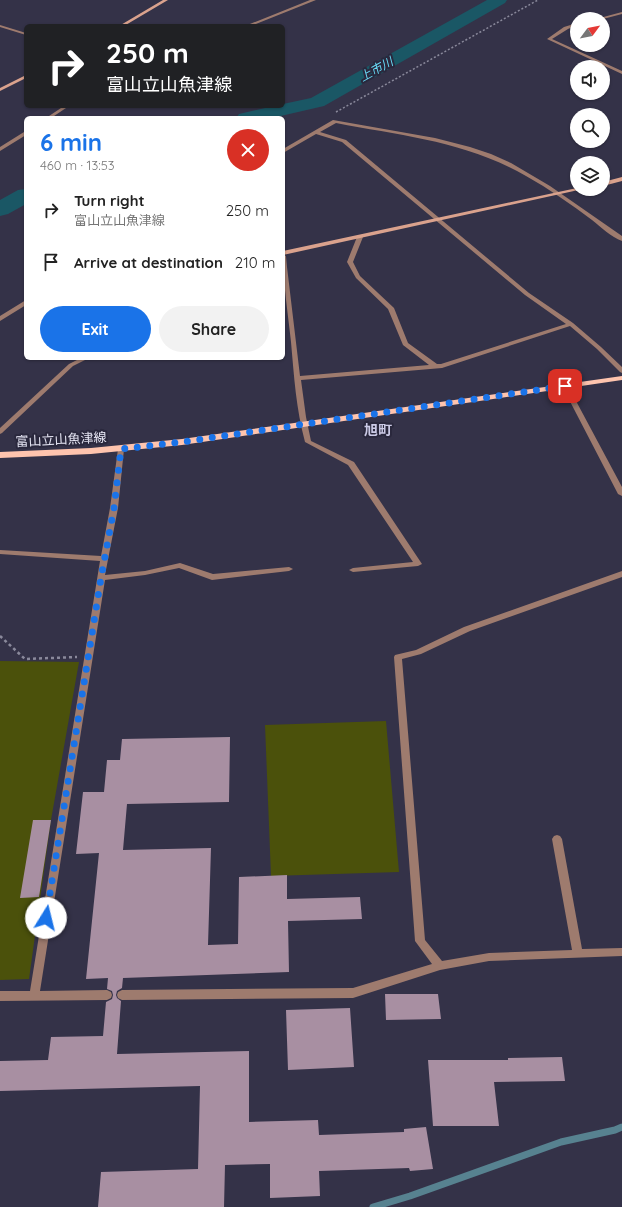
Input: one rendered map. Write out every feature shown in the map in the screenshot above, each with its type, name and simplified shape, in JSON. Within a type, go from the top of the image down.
[{"type":"main road","name":"富山立山魚津線","points":[[0,455],[32,455],[121,449],[182,442],[622,378]]},
{"type":"street","points":[[124,24],[166,0]]},
{"type":"street","points":[[252,24],[314,0]]},
{"type":"street","points":[[610,16],[622,13]]},
{"type":"street","points":[[0,26],[24,33]]},
{"type":"street","points":[[570,27],[549,39],[570,49]]},
{"type":"street","points":[[577,52],[622,73]]},
{"type":"street","points":[[0,90],[24,77]]},
{"type":"street","points":[[51,116],[64,108]]},
{"type":"street","points":[[285,150],[335,121],[469,148],[512,167],[559,194],[622,239]]},
{"type":"street","points":[[316,132],[344,141],[527,294],[571,324],[599,348],[622,371]]},
{"type":"street","points":[[0,149],[24,134]]},
{"type":"street","points":[[610,182],[622,179]]},
{"type":"street","points":[[285,255],[570,191]]},
{"type":"street","points":[[360,237],[350,262],[358,277],[391,308],[405,344],[436,367]]},
{"type":"street","points":[[285,293],[295,342],[297,378],[303,424],[308,442],[351,464],[418,564],[354,570]]},
{"type":"street","points":[[0,319],[24,303]]},
{"type":"street","points":[[297,378],[442,366],[571,324]]},
{"type":"street","points":[[0,432],[71,365],[82,360]]},
{"type":"street","points":[[565,386],[622,494]]},
{"type":"street","points":[[34,996],[101,578],[114,508],[121,449]]},
{"type":"street","points":[[0,552],[105,559]]},
{"type":"street","points":[[101,578],[145,573],[180,565],[212,577],[289,569]]},
{"type":"street","points":[[440,966],[420,941],[398,657],[418,652],[467,629],[622,574]]},
{"type":"street","points":[[557,839],[578,954]]},
{"type":"street","points":[[122,995],[353,993],[440,966],[489,957],[622,952]]},
{"type":"street","points":[[0,996],[107,995]]},
{"type":"path","points":[[334,113],[538,0]]},
{"type":"path","points":[[0,636],[26,659],[89,656]]},
{"type":"green space","points":[[0,661],[79,662],[51,820],[29,979],[0,980]]},
{"type":"green space","points":[[386,721],[399,872],[271,876],[265,725]]},
{"type":"building","points":[[230,737],[229,802],[127,804],[123,850],[211,848],[208,945],[238,944],[239,877],[287,875],[287,899],[360,897],[362,919],[288,921],[289,972],[123,978],[122,988],[117,991],[116,995],[121,1001],[117,1054],[249,1051],[249,1122],[318,1120],[319,1135],[404,1132],[404,1129],[426,1127],[433,1169],[410,1171],[409,1168],[319,1171],[320,1196],[270,1198],[270,1164],[225,1165],[224,1207],[98,1207],[101,1172],[198,1169],[200,1086],[0,1091],[0,1061],[48,1060],[51,1037],[103,1036],[106,1002],[112,999],[113,995],[112,991],[107,989],[108,978],[86,979],[99,853],[76,854],[83,792],[104,792],[107,760],[120,760],[122,739]]},
{"type":"building","points":[[33,820],[51,820],[39,897],[20,898]]},
{"type":"building","points":[[385,994],[438,994],[441,1019],[386,1020]]},
{"type":"building","points":[[350,1008],[354,1067],[288,1070],[286,1010]]},
{"type":"building","points":[[562,1057],[565,1081],[494,1082],[499,1126],[433,1126],[428,1060],[508,1060],[508,1058]]},
{"type":"waterway","name":"上市川","points":[[255,116],[317,102],[499,0]]},
{"type":"waterway","name":"上市川","points":[[0,209],[24,196]]},
{"type":"waterway","points":[[373,1207],[410,1196],[561,1142],[615,1130],[622,1127]]},
{"type":"district","name":"旭町","points":[[378,430]]},
{"type":"route","points":[[46,918],[101,578],[114,508],[121,449],[182,442],[565,386]]}]
